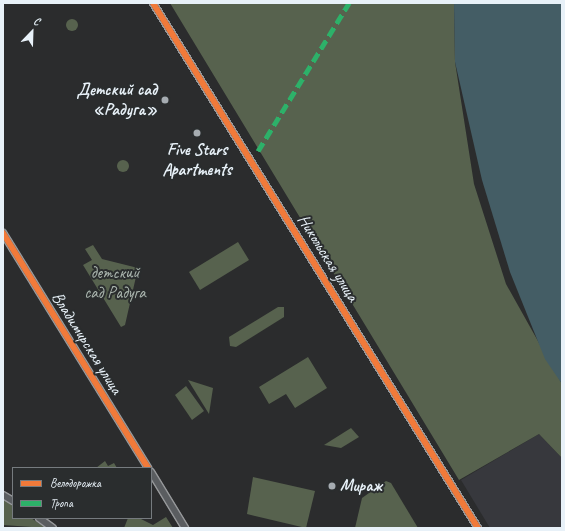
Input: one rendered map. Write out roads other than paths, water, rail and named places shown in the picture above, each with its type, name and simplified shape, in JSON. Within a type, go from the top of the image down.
[{"type":"street","name":"Никольская улица","points":[[153,3],[478,528]]},
{"type":"street","name":"Владимирская улица","points":[[3,233],[147,467]]},
{"type":"street","points":[[152,474],[185,528]]},
{"type":"street","points":[[3,495],[12,500]]},
{"type":"street","points":[[40,519],[53,528]]},
{"type":"water","points":[[454,3],[562,3],[562,384],[545,359],[510,272],[482,180],[455,62]]},
{"type":"place","name":"Детский сад «Радуга»","points":[[165,100]]},
{"type":"place","name":"Five Stars Apartments","points":[[197,133]]},
{"type":"place","name":"Мираж","points":[[332,486]]},
{"type":"park label","name":"детский сад Радуга","points":[[115,283]]}]
